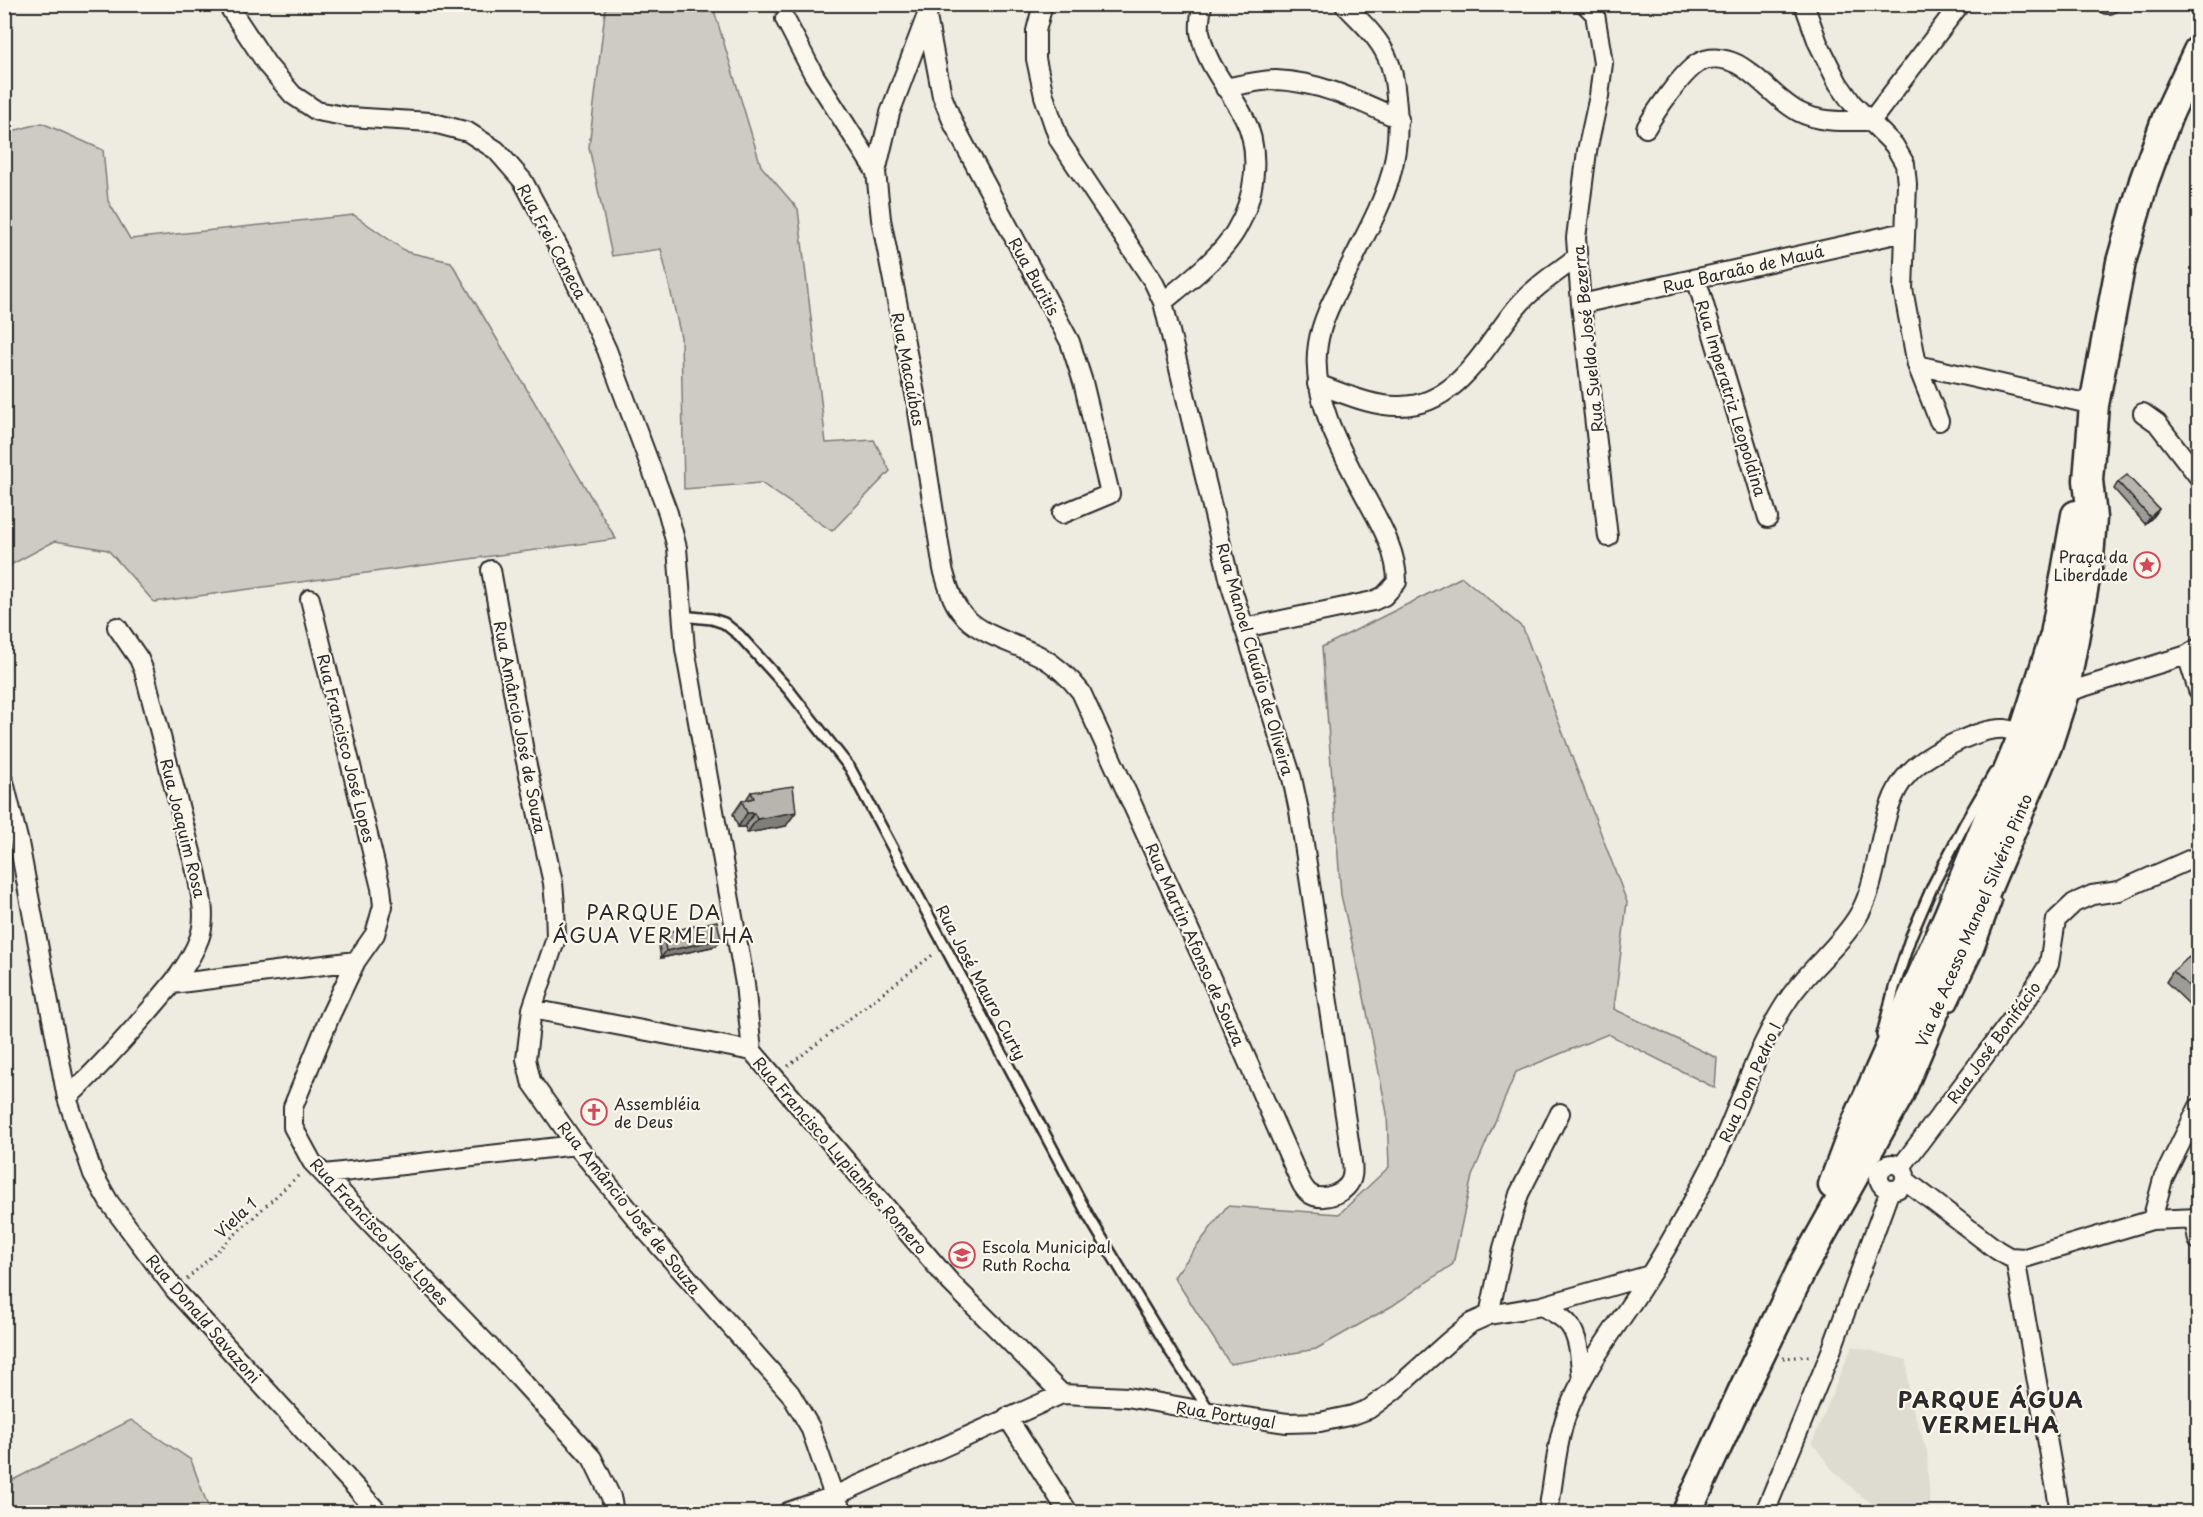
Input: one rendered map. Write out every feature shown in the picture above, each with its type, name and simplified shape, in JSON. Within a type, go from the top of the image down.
[{"type":"main road","name":"Via de Acesso Manoel Silvério Pinto","points":[[1687,1512],[1802,1269],[1872,1160],[1887,1089],[1948,916],[2030,743],[2064,693],[2089,558],[2092,518],[2088,480],[2094,405],[2121,262],[2144,181],[2168,115],[2199,51]]},
{"type":"main road","name":"Via de Acesso Manoel Silvério Pinto","points":[[1887,1089],[2012,841],[2030,743],[2055,635],[2076,514],[2088,480]]},
{"type":"main road","name":"Via de Acesso Manoel Silvério Pinto","points":[[1802,1269],[1872,1160]]},
{"type":"street","name":"Rua Frei Caneca","points":[[227,4],[268,66],[292,95],[316,111],[349,117],[430,122],[468,132],[496,150],[523,181],[566,261],[607,350],[668,513],[677,548],[681,583],[681,616]]},
{"type":"street","name":"Rua Manoel Claúdio de Oliveira","points":[[1043,4],[1036,31],[1036,59],[1044,96],[1059,140],[1153,281],[1163,302],[1231,586],[1292,778],[1348,1128],[1352,1178],[1345,1189],[1331,1196]]},
{"type":"street","points":[[1163,302],[1204,268],[1235,232],[1253,189],[1256,155],[1245,119],[1208,59],[1200,30],[1202,4]]},
{"type":"street","points":[[1244,628],[1372,601],[1384,596],[1397,582],[1397,571],[1381,526],[1327,416],[1317,384],[1318,344],[1330,307],[1388,188],[1397,155],[1399,119],[1388,57],[1374,36],[1344,4]]},
{"type":"street","points":[[1803,4],[1818,43],[1838,83],[1852,103],[1894,146],[1905,164],[1907,184],[1903,289],[1917,364],[1939,421]]},
{"type":"street","points":[[1871,121],[1960,4]]},
{"type":"street","name":"Rua Sueldo José Bezerra","points":[[1588,6],[1595,14],[1603,63],[1578,210],[1577,257],[1608,537]]},
{"type":"street","name":"Rua Macaúbas","points":[[929,10],[890,113],[876,172],[881,219],[916,399],[943,569],[950,592],[960,611],[974,626],[1041,657],[1068,676]]},
{"type":"street","name":"Rua Buritis","points":[[929,10],[935,66],[946,106],[1057,315],[1070,342],[1083,382],[1110,494],[1062,514]]},
{"type":"street","points":[[785,19],[814,75],[876,172]]},
{"type":"street","points":[[1646,128],[1682,79],[1698,63],[1718,57],[1737,64],[1797,111],[1815,118],[1834,121],[1871,121]]},
{"type":"street","points":[[1225,88],[1274,80],[1309,83],[1341,93],[1399,119]]},
{"type":"street","name":"Rua Baraão de Mauá","points":[[1581,303],[1905,232]]},
{"type":"street","points":[[1317,384],[1366,401],[1399,407],[1426,404],[1461,380],[1519,306],[1539,286],[1577,257]]},
{"type":"street","name":"Rua Imperatriz Leopoldina","points":[[1696,278],[1768,518]]},
{"type":"street","points":[[1917,364],[2094,405]]},
{"type":"street","points":[[2143,413],[2157,423],[2199,476]]},
{"type":"street","name":"Rua Amâncio José de Souza","points":[[491,570],[525,757],[553,883],[556,938],[532,1009],[526,1059],[531,1081],[576,1145],[647,1232],[790,1393],[810,1427],[834,1496],[843,1512]]},
{"type":"street","name":"Rua Francisco José Lopes","points":[[310,599],[381,888],[383,906],[375,934],[356,961],[313,1053],[292,1107],[293,1127],[319,1168],[500,1357],[592,1458],[611,1497],[614,1512]]},
{"type":"street","name":"Rua Francisco Lupianhes Romero","points":[[681,616],[685,649],[746,984],[752,1051],[951,1283],[1062,1394]]},
{"type":"street","name":"Rua Joaquim Rosa","points":[[67,1098],[105,1062],[172,984],[199,938],[203,920],[202,901],[144,671],[139,659],[117,627]]},
{"type":"street","points":[[2064,693],[2193,652],[2199,690]]},
{"type":"street","name":"Rua Martin Afonso de Souza","points":[[1068,676],[1090,707],[1304,1189],[1320,1198],[1331,1196]]},
{"type":"street","name":"Rua Dom Pedro I","points":[[1548,1512],[1562,1428],[1582,1380],[1650,1275],[1713,1162],[1783,1008],[1858,916],[1868,895],[1882,837],[1901,783],[1909,772],[1927,758],[1951,745],[1984,732],[2004,729],[2030,743]]},
{"type":"street","name":"Rua Donald Savazoni","points":[[4,782],[19,843],[67,1098],[93,1174],[109,1203],[175,1290],[378,1512]]},
{"type":"street","name":"Rua José Bonifácio","points":[[1872,1160],[1901,1187],[1899,1170],[2028,998],[2049,964],[2056,920],[2074,903],[2092,895],[2120,891],[2199,856]]},
{"type":"street","points":[[172,984],[356,961]]},
{"type":"street","points":[[532,1009],[752,1051]]},
{"type":"street","points":[[2152,1220],[2163,1179],[2199,1108]]},
{"type":"street","points":[[1489,1315],[1503,1248],[1519,1194],[1560,1113]]},
{"type":"street","points":[[319,1168],[576,1145]]},
{"type":"street","points":[[1765,1512],[1830,1354],[1872,1160],[1899,1170],[1971,1232],[1997,1250],[2015,1258],[2025,1258],[2152,1220],[2196,1219],[2199,1240]]},
{"type":"street","points":[[2015,1258],[2060,1512]]},
{"type":"street","name":"Rua Portugal","points":[[788,1512],[834,1496],[1062,1394],[1127,1397],[1287,1423],[1320,1422],[1353,1415],[1369,1409],[1392,1392],[1471,1323],[1489,1315],[1542,1306],[1650,1275]]},
{"type":"street","points":[[1542,1306],[1561,1317],[1570,1326],[1575,1337],[1582,1380]]},
{"type":"street","points":[[1007,1417],[1068,1512]]},
{"type":"lane","name":"Rua José Mauro Curty","points":[[681,616],[712,619],[724,623],[746,642],[788,689],[850,768],[1089,1217],[1210,1412]]},
{"type":"lane","name":"Via de Acesso Manoel Silvério Pinto","points":[[1944,1018],[1978,951],[1998,897]]},
{"type":"lane","name":"Via de Acesso Manoel Silvério Pinto","points":[[1887,1089],[1939,1027]]},
{"type":"path","points":[[774,1077],[945,945]]},
{"type":"path","name":"Viela 1","points":[[175,1290],[319,1168]]},
{"type":"path","points":[[1758,1360],[1830,1354]]},
{"type":"shaded area","points":[[606,4],[717,5],[713,7],[761,166],[798,209],[826,443],[874,440],[890,471],[832,531],[761,483],[684,489],[681,337],[661,249],[612,256],[589,147]]},
{"type":"shaded area","points":[[42,123],[103,150],[108,201],[130,239],[354,215],[407,252],[451,262],[616,539],[154,602],[108,550],[55,541],[5,568],[5,133]]},
{"type":"shaded area","points":[[1462,577],[1523,628],[1627,902],[1614,1009],[1717,1058],[1715,1088],[1608,1034],[1516,1072],[1472,1176],[1453,1264],[1392,1306],[1316,1349],[1230,1364],[1174,1277],[1227,1206],[1339,1214],[1389,1167],[1387,1113],[1341,895],[1322,647]]},
{"type":"shaded area","points":[[1852,1346],[1907,1360],[1909,1399],[1927,1451],[1930,1512],[1878,1508],[1856,1492],[1831,1468],[1812,1443]]},
{"type":"shaded area","points":[[131,1420],[191,1460],[210,1512],[5,1512],[5,1484]]},
{"type":"building","points":[[2127,475],[2159,509],[2150,517],[2118,482]]},
{"type":"building","points":[[5,579],[9,609],[4,609]]},
{"type":"building","points":[[793,786],[796,812],[757,819],[754,813],[747,813],[742,801],[754,798],[751,792]]},
{"type":"building","points":[[717,921],[721,939],[666,951],[663,933]]},
{"type":"building","points":[[2189,957],[2199,966],[2199,996],[2173,971]]},
{"type":"place","name":"Praça da Liberdade","points":[[2147,565]]},
{"type":"place","name":"Assembléia de Deus","points":[[594,1112]]},
{"type":"place","name":"Escola Municipal Ruth Rocha","points":[[962,1255]]},
{"type":"district","name":"PARQUE DA ÁGUA VERMELHA","points":[[654,924]]},
{"type":"district","name":"PARQUE ÁGUA VERMELHA","points":[[1991,1410]]}]
